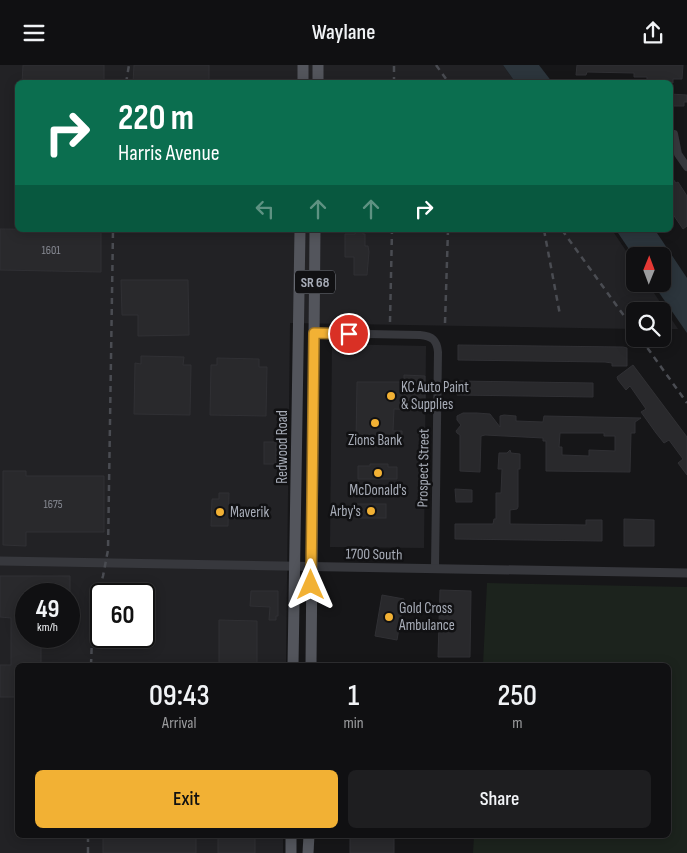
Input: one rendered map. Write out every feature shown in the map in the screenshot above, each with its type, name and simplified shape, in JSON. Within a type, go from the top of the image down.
[{"type":"main road","points":[[303,65],[303,80]]},
{"type":"main road","points":[[318,65],[318,80]]},
{"type":"main road","name":"Redwood Road","points":[[293,663],[300,232]]},
{"type":"main road","name":"Redwood Road","points":[[311,663],[316,232]]},
{"type":"main road","points":[[291,838],[291,853]]},
{"type":"main road","points":[[308,853],[309,838]]},
{"type":"street","points":[[674,134],[678,154],[687,167]]},
{"type":"street","name":"Prospect Street","points":[[314,333],[420,335],[434,339],[437,344],[436,568]]},
{"type":"street","name":"1700 South","points":[[0,561],[687,573]]},
{"type":"shaded area","points":[[0,65],[503,65],[514,80],[15,80],[15,232],[613,232],[626,251],[626,293],[654,293],[660,302],[626,302],[626,329],[290,323],[286,663],[15,663],[15,838],[283,838],[283,853],[0,853]]},
{"type":"shaded area","points":[[503,65],[539,65],[550,80],[514,80]]},
{"type":"shaded area","points":[[617,232],[656,232],[666,247],[628,247]]},
{"type":"shaded area","points":[[671,254],[687,278],[687,333],[671,310],[671,302],[665,302],[659,293],[671,293]]},
{"type":"shaded area","points":[[671,318],[678,329],[671,329]]},
{"type":"shaded area","points":[[332,344],[426,346],[424,548],[330,547]]},
{"type":"shaded area","points":[[487,583],[687,587],[687,853],[473,853],[474,838],[671,838],[671,663],[483,663]]},
{"type":"building","points":[[23,65],[104,65],[104,80],[22,80]]},
{"type":"building","points":[[134,65],[209,65],[209,80],[133,80]]},
{"type":"building","points":[[577,65],[683,65],[682,79],[673,80],[647,80],[647,77],[634,77],[634,73],[587,72],[586,75],[576,75]]},
{"type":"building","points":[[673,94],[687,95],[687,102],[684,102],[684,106],[673,106]]},
{"type":"building","points":[[673,179],[676,183],[678,182],[687,196],[687,226],[683,229],[673,214]]},
{"type":"building","points":[[0,229],[15,229],[15,232],[101,232],[101,272],[0,270]]},
{"type":"building","points":[[356,232],[363,232],[365,234],[365,246],[368,246],[369,252],[367,275],[354,275],[354,257],[345,257],[345,234],[355,234]]},
{"type":"building","points":[[121,280],[188,280],[189,335],[138,336],[138,315],[122,315]]},
{"type":"building","points":[[458,345],[623,347],[627,348],[627,366],[612,366],[612,363],[605,362],[458,360]]},
{"type":"building","points":[[141,356],[184,357],[183,365],[191,365],[190,415],[134,414],[135,363],[141,364]]},
{"type":"building","points":[[217,358],[259,359],[259,367],[267,367],[266,416],[210,415],[211,365],[217,365]]},
{"type":"building","points":[[633,365],[687,437],[687,475],[678,463],[683,459],[669,440],[664,443],[656,433],[641,412],[646,409],[630,386],[626,390],[618,380],[617,377]]},
{"type":"building","name":"KC Auto Paint & Supplies","points":[[404,375],[425,376],[425,410],[394,409],[393,431],[402,431],[402,438],[394,438],[394,443],[356,442],[357,382],[404,382]]},
{"type":"building","points":[[457,381],[593,383],[593,397],[457,395]]},
{"type":"building","points":[[463,413],[490,414],[500,427],[500,416],[504,415],[516,416],[516,421],[543,422],[544,416],[641,418],[635,422],[635,433],[631,433],[630,472],[546,471],[546,441],[543,441],[543,438],[485,435],[481,436],[480,472],[460,471],[460,435],[456,431],[461,425],[457,420],[457,416]],"holes":[[[560,433],[604,433],[604,436],[615,436],[615,451],[589,450],[589,456],[562,455],[562,447],[559,447]]]},
{"type":"building","points":[[264,442],[276,442],[276,464],[264,464]]},
{"type":"building","points":[[510,450],[511,453],[520,454],[520,469],[518,469],[518,507],[517,509],[510,510],[510,524],[586,525],[586,520],[602,520],[602,541],[455,539],[455,524],[493,524],[494,519],[496,519],[496,493],[501,493],[502,469],[498,469],[499,453],[507,453]]},
{"type":"building","name":"McDonald's","points":[[370,464],[388,464],[388,467],[397,467],[397,479],[358,479],[358,466],[370,466]]},
{"type":"building","points":[[3,471],[26,471],[26,476],[104,476],[104,532],[26,532],[26,546],[3,545]]},
{"type":"building","points":[[455,489],[472,490],[472,502],[456,502]]},
{"type":"building","name":"Maverik","points":[[219,493],[229,493],[228,526],[211,526],[212,499],[219,499]]},
{"type":"building","name":"Arby's","points":[[357,504],[386,504],[386,518],[357,518]]},
{"type":"building","points":[[624,519],[654,520],[654,546],[624,546]]},
{"type":"building","points":[[0,576],[70,576],[70,583],[15,583],[15,648],[41,648],[41,663],[15,663],[15,697],[0,697],[0,665],[11,665],[11,618],[0,617]]},
{"type":"building","points":[[440,590],[471,591],[470,657],[438,657]]},
{"type":"building","points":[[251,591],[278,591],[278,616],[276,616],[276,620],[269,620],[270,607],[250,606]]},
{"type":"building","name":"Gold Cross Ambulance","points":[[382,595],[404,599],[397,640],[375,636]]},
{"type":"building","points":[[219,620],[257,621],[257,663],[219,663]]},
{"type":"building","points":[[103,838],[196,838],[196,853],[103,853]]},
{"type":"building","points":[[218,838],[255,838],[255,853],[218,853]]},
{"type":"building","points":[[350,838],[394,838],[394,853],[350,853]]},
{"type":"railway","points":[[126,80],[129,65]]},
{"type":"railway","points":[[394,65],[394,80]]},
{"type":"railway","points":[[436,65],[447,80]]},
{"type":"railway","points":[[91,663],[93,611],[108,550],[113,232]]},
{"type":"railway","points":[[390,322],[392,232]]},
{"type":"railway","points":[[445,323],[448,232]]},
{"type":"railway","points":[[544,232],[560,315]]},
{"type":"railway","points":[[563,232],[626,319]]},
{"type":"railway","points":[[647,347],[687,403]]},
{"type":"railway","points":[[88,838],[88,853]]},
{"type":"place","name":"KC Auto Paint & Supplies","points":[[391,396]]},
{"type":"place","name":"Zions Bank","points":[[375,423]]},
{"type":"place","name":"McDonald's","points":[[378,473]]},
{"type":"place","name":"Arby's","points":[[371,511]]},
{"type":"place","name":"Maverik","points":[[220,512]]},
{"type":"place","name":"Gold Cross Ambulance","points":[[389,617]]},
{"type":"route","points":[[311,585],[314,333],[349,334]]}]
